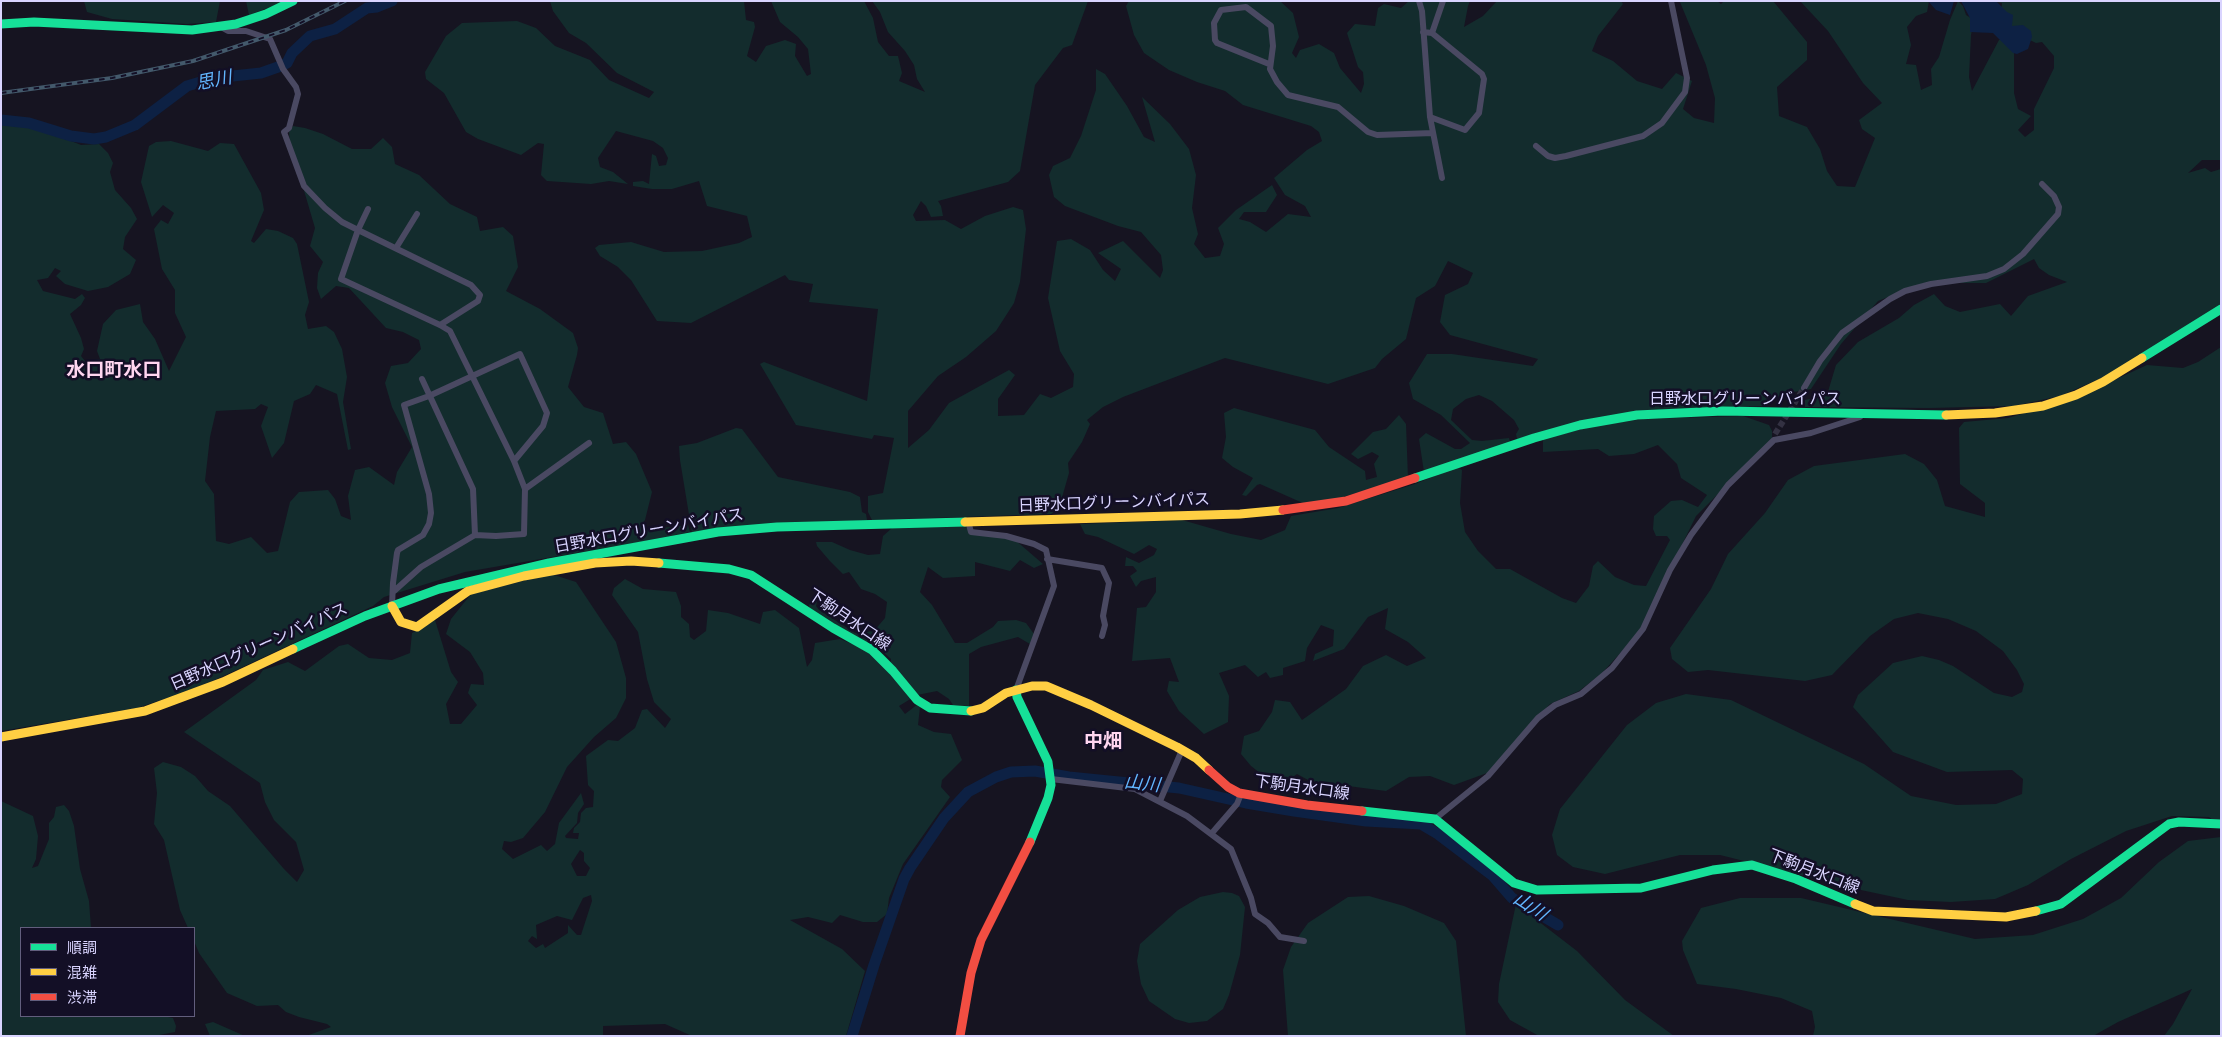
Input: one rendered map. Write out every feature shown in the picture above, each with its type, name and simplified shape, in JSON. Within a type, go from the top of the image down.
[{"type":"main road","points":[[1,24],[34,22],[192,30],[221,27],[266,14],[293,1]]},
{"type":"main road","name":"日野水口グリーンバイパス","points":[[1,737],[146,710],[180,699],[223,682],[365,616],[439,589],[510,572],[718,532],[802,526],[1275,512],[1346,501],[1534,438],[1580,425],[1637,415],[1723,411],[1962,415],[1995,413],[2043,406],[2076,395],[2103,382],[2221,309]]},
{"type":"main road","name":"下駒月水口線","points":[[400,618],[401,622],[417,627],[456,599],[474,590],[524,576],[595,563],[630,561],[729,569],[751,575],[763,581],[834,628],[872,650],[894,671],[917,700],[930,708],[971,712],[982,708],[1006,693],[1032,686],[1046,686],[1182,750],[1241,795],[1307,805],[1435,819],[1514,883],[1526,888],[1641,888],[1713,870],[1752,865],[1796,879],[1873,911],[1997,917],[2027,914],[2061,904],[2169,824],[2180,822],[2221,824]]},
{"type":"main road","points":[[392,606],[400,618],[410,600]]},
{"type":"main road","points":[[960,1036],[971,973],[981,940],[1035,830],[1048,798],[1051,775],[1017,697],[1016,690]]},
{"type":"street","points":[[1419,1],[1422,11],[1430,117],[1442,178]]},
{"type":"street","points":[[1432,33],[1444,1]]},
{"type":"street","points":[[1536,146],[1548,156],[1555,158],[1566,156],[1642,136],[1662,123],[1685,92],[1687,78],[1671,1]]},
{"type":"street","points":[[1269,64],[1217,43],[1215,40],[1214,23],[1220,10],[1246,7],[1271,26],[1273,46],[1269,64],[1270,69],[1277,82],[1288,95],[1338,106],[1368,132],[1377,135],[1433,133]]},
{"type":"street","points":[[221,27],[228,31],[246,31],[270,39],[282,66],[296,87],[298,94],[289,128],[284,132],[304,186],[330,212],[358,230],[471,284],[480,295],[478,301],[440,325]]},
{"type":"street","points":[[1423,32],[1432,33],[1482,74],[1484,79],[1479,113],[1465,130],[1430,117]]},
{"type":"street","points":[[1804,388],[1820,361],[1842,333],[1890,299],[1905,291],[1931,284],[1987,276],[2004,269],[2023,254],[2058,214],[2058,207],[2054,196],[2042,184]]},
{"type":"street","points":[[368,209],[358,230],[341,279],[450,331],[514,461],[525,489],[524,534],[476,535],[420,568],[393,592]]},
{"type":"street","points":[[396,248],[417,214]]},
{"type":"street","points":[[392,606],[398,550],[424,535],[431,513],[429,494],[404,405],[429,396],[520,354],[547,413],[544,426],[514,461]]},
{"type":"street","points":[[422,379],[473,488],[476,535]]},
{"type":"street","points":[[1435,819],[1488,776],[1538,718],[1555,705],[1587,690],[1612,668],[1643,629],[1670,570],[1691,534],[1728,485],[1775,437],[1810,433],[1867,414]]},
{"type":"street","points":[[525,489],[589,442]]},
{"type":"street","points":[[968,521],[971,532],[1006,536],[1034,544],[1046,550],[1054,586],[1016,690]]},
{"type":"street","points":[[1047,559],[1104,566],[1109,583],[1103,616],[1105,625],[1102,636]]},
{"type":"street","points":[[1160,801],[1182,750]]},
{"type":"street","points":[[1051,775],[1135,789],[1160,801],[1212,833],[1230,849],[1251,898],[1255,914],[1268,923],[1280,938],[1304,941]]},
{"type":"street","points":[[1212,833],[1237,804],[1241,795]]},
{"type":"green space","points":[[84,1],[220,1],[216,22],[187,24],[112,19],[87,12]]},
{"type":"green space","points":[[246,1],[286,1],[249,15]]},
{"type":"green space","points":[[550,1],[744,1],[746,20],[754,22],[755,27],[747,56],[756,62],[766,46],[785,40],[796,44],[795,56],[807,76],[811,74],[808,49],[798,37],[780,22],[771,1],[864,1],[873,18],[878,42],[889,56],[898,56],[902,73],[899,81],[925,92],[917,79],[914,65],[905,51],[888,32],[880,12],[872,1],[1088,1],[1072,45],[1063,48],[1035,85],[1020,171],[1008,182],[938,201],[943,216],[931,217],[926,206],[921,201],[913,215],[916,221],[945,220],[961,229],[985,216],[1013,207],[1023,210],[1026,229],[1020,282],[1014,303],[996,331],[966,357],[938,376],[908,411],[908,448],[929,430],[949,403],[1009,370],[1015,375],[998,399],[998,416],[1024,415],[1040,394],[1051,398],[1073,387],[1074,374],[1060,351],[1048,298],[1057,241],[1071,239],[1090,250],[1103,270],[1115,281],[1121,269],[1098,253],[1123,241],[1160,278],[1163,270],[1161,255],[1141,232],[1118,226],[1065,206],[1054,197],[1049,175],[1053,166],[1070,158],[1081,136],[1096,90],[1096,69],[1105,74],[1127,106],[1144,137],[1155,142],[1142,97],[1170,124],[1189,149],[1196,175],[1192,208],[1198,234],[1194,244],[1205,258],[1220,256],[1224,244],[1218,228],[1236,210],[1272,185],[1277,195],[1266,212],[1244,212],[1239,219],[1250,222],[1266,232],[1288,214],[1311,217],[1305,206],[1285,195],[1274,178],[1307,150],[1322,141],[1319,132],[1311,126],[1243,105],[1225,91],[1169,70],[1144,53],[1134,35],[1126,6],[1129,1],[1280,1],[1293,13],[1299,37],[1292,53],[1296,58],[1300,50],[1319,44],[1334,53],[1340,68],[1361,93],[1364,84],[1363,72],[1358,67],[1347,33],[1355,24],[1375,26],[1378,8],[1384,4],[1401,8],[1409,1],[1470,1],[1464,27],[1483,16],[1497,1],[1621,1],[1623,4],[1598,36],[1592,51],[1613,61],[1637,81],[1662,89],[1676,73],[1692,81],[1683,109],[1694,118],[1714,123],[1715,98],[1706,65],[1680,2],[1717,1],[1721,4],[1724,1],[1773,1],[1807,42],[1807,60],[1777,87],[1779,116],[1807,127],[1820,149],[1827,171],[1837,186],[1855,187],[1875,138],[1862,129],[1859,120],[1882,103],[1863,83],[1828,31],[1800,1],[1929,1],[1927,12],[1916,16],[1907,27],[1911,45],[1906,64],[1916,65],[1921,90],[1932,85],[1931,69],[1939,57],[1958,1],[1963,6],[1966,15],[1974,20],[1971,35],[1969,77],[1972,91],[1999,40],[2006,38],[2014,53],[2014,93],[2018,109],[2031,116],[2018,130],[2025,137],[2034,130],[2034,109],[2054,68],[2054,56],[2042,42],[2036,43],[2007,29],[2001,13],[2002,3],[1990,1],[2221,1],[2221,160],[2202,160],[2188,173],[2205,168],[2211,172],[2221,169],[2221,305],[2106,376],[2060,396],[2014,406],[1929,408],[1805,407],[1805,400],[1827,395],[1836,365],[1858,342],[1899,318],[1914,305],[1934,294],[1945,306],[1960,312],[2000,304],[2011,316],[2028,296],[2067,282],[2049,275],[2039,268],[2034,259],[1986,283],[1924,283],[1878,301],[1841,344],[1811,389],[1782,394],[1767,406],[1659,410],[1517,439],[1516,434],[1519,429],[1514,420],[1492,401],[1479,395],[1466,399],[1453,409],[1451,420],[1472,440],[1482,441],[1509,438],[1510,442],[1424,472],[1419,439],[1426,433],[1455,449],[1461,449],[1470,443],[1441,415],[1413,399],[1409,383],[1427,354],[1452,354],[1533,366],[1538,359],[1450,335],[1440,322],[1445,295],[1468,284],[1473,273],[1448,261],[1435,286],[1416,298],[1406,339],[1382,359],[1375,368],[1328,384],[1225,358],[1123,397],[1103,407],[1087,420],[1090,424],[1082,442],[1068,463],[1069,473],[1059,508],[1051,514],[872,520],[868,512],[868,496],[883,493],[894,438],[874,435],[872,439],[796,425],[760,364],[764,362],[867,401],[878,309],[809,302],[813,284],[789,280],[785,275],[691,323],[657,321],[631,280],[618,267],[600,256],[595,248],[599,245],[631,242],[664,252],[702,251],[739,243],[752,237],[747,216],[707,206],[699,181],[672,189],[652,189],[633,186],[633,182],[643,181],[649,184],[652,154],[656,156],[659,166],[666,165],[668,158],[663,148],[653,141],[616,131],[598,158],[600,167],[613,172],[628,184],[609,181],[591,184],[547,181],[541,175],[544,144],[538,143],[521,155],[478,139],[466,132],[444,93],[426,79],[425,72],[446,36],[462,23],[517,21],[536,28],[555,46],[590,60],[609,80],[649,98],[654,92],[617,73],[586,43],[569,33],[553,11]]},
{"type":"green space","points":[[1,122],[31,125],[81,145],[99,144],[108,153],[113,163],[110,172],[115,190],[131,208],[137,219],[125,237],[123,249],[136,260],[130,274],[108,287],[88,291],[65,284],[56,276],[61,271],[55,268],[48,278],[37,280],[43,291],[75,299],[82,294],[85,298],[81,305],[70,314],[81,338],[84,349],[81,356],[85,361],[100,359],[97,351],[103,324],[116,310],[140,304],[143,322],[155,339],[169,371],[186,337],[175,313],[175,290],[162,269],[154,229],[161,220],[168,224],[174,213],[163,205],[152,217],[141,182],[149,146],[156,142],[171,141],[208,151],[220,143],[234,144],[261,193],[264,210],[251,241],[254,243],[266,229],[278,231],[293,238],[297,244],[309,302],[305,315],[308,329],[326,326],[334,332],[342,349],[347,377],[343,402],[351,449],[348,450],[337,394],[316,385],[310,394],[294,401],[284,443],[272,458],[261,426],[268,407],[261,404],[255,409],[216,411],[210,437],[205,481],[214,494],[216,541],[229,544],[251,537],[267,553],[278,551],[290,502],[299,492],[328,490],[335,499],[341,516],[351,520],[348,496],[355,470],[369,467],[394,485],[397,472],[412,447],[392,407],[385,383],[391,366],[408,363],[421,349],[419,340],[403,332],[386,328],[349,288],[336,286],[321,299],[317,288],[318,273],[323,262],[310,246],[315,228],[290,143],[289,132],[293,126],[323,134],[352,149],[371,149],[383,138],[392,147],[395,164],[419,175],[450,204],[477,217],[480,231],[503,227],[513,236],[518,267],[506,291],[540,309],[573,333],[578,348],[568,387],[584,407],[603,413],[613,444],[626,442],[636,454],[652,492],[645,520],[641,526],[642,530],[688,525],[690,532],[465,572],[384,597],[373,606],[217,679],[179,694],[137,708],[1,731]]},
{"type":"green space","points":[[2221,347],[2221,827],[2209,817],[2172,816],[2126,831],[2071,859],[2028,885],[1995,899],[1951,902],[1908,900],[1720,855],[1680,855],[1605,874],[1573,867],[1557,855],[1552,835],[1560,809],[1627,725],[1656,703],[1686,694],[1731,700],[1864,764],[1911,796],[1956,805],[1996,804],[2022,794],[2023,779],[2012,770],[1947,772],[1893,752],[1853,707],[1858,695],[1893,663],[1922,656],[1953,666],[1994,693],[2012,697],[2022,692],[2024,684],[2017,670],[2003,651],[1976,631],[1948,619],[1918,613],[1894,619],[1870,636],[1832,675],[1805,681],[1708,670],[1688,672],[1672,659],[1670,648],[1711,589],[1728,554],[1765,513],[1788,480],[1814,466],[1905,454],[1924,464],[1937,480],[1945,506],[1985,517],[1985,503],[1960,484],[1959,428],[1964,422],[2008,418],[2075,398],[2147,365],[2183,368],[2198,362]]},
{"type":"green space","points":[[1234,408],[1315,430],[1329,447],[1365,471],[1366,480],[1377,477],[1374,464],[1379,456],[1372,452],[1358,459],[1351,454],[1373,432],[1386,429],[1399,415],[1406,424],[1408,478],[1336,499],[1305,504],[1260,484],[1246,496],[1242,495],[1253,478],[1233,467],[1222,458],[1226,437],[1224,413]]},
{"type":"green space","points":[[1743,416],[1769,425],[1772,431],[1772,440],[1696,516],[1639,633],[1601,674],[1579,691],[1550,704],[1487,773],[1454,785],[1430,776],[1409,777],[1386,791],[1310,781],[1297,774],[1278,787],[1251,766],[1241,754],[1244,736],[1259,731],[1272,712],[1275,700],[1290,702],[1302,720],[1346,689],[1363,666],[1386,655],[1407,666],[1426,658],[1408,642],[1385,629],[1388,608],[1368,617],[1344,649],[1313,661],[1315,654],[1333,646],[1334,630],[1321,625],[1307,648],[1305,661],[1283,668],[1283,675],[1270,678],[1266,672],[1258,677],[1245,665],[1219,673],[1229,696],[1228,722],[1204,734],[1179,711],[1167,691],[1169,681],[1179,682],[1170,658],[1132,661],[1137,608],[1146,607],[1156,592],[1156,577],[1141,581],[1136,587],[1130,576],[1137,571],[1133,566],[1125,566],[1126,557],[1139,563],[1154,555],[1157,549],[1149,545],[1134,554],[1098,537],[1085,534],[1080,524],[1182,520],[1231,534],[1261,540],[1285,530],[1291,516],[1338,508],[1415,484],[1457,467],[1462,470],[1460,503],[1465,532],[1478,551],[1496,569],[1510,569],[1562,598],[1576,603],[1589,586],[1593,566],[1598,561],[1615,577],[1634,585],[1646,586],[1670,540],[1667,536],[1656,536],[1653,529],[1654,516],[1671,501],[1682,500],[1698,507],[1707,495],[1681,478],[1677,464],[1658,445],[1634,454],[1609,456],[1598,449],[1543,452],[1543,439],[1594,426],[1643,419]]},
{"type":"green space","points":[[736,428],[742,429],[778,477],[850,492],[860,497],[862,512],[866,514],[867,520],[692,533],[679,446],[697,443]]},
{"type":"green space","points":[[953,523],[982,533],[1014,539],[1043,564],[1034,568],[1020,560],[1010,571],[975,562],[975,576],[943,578],[928,567],[920,592],[932,605],[955,643],[967,643],[993,627],[998,621],[1016,620],[1026,623],[1034,634],[1030,644],[1018,637],[981,647],[969,654],[969,706],[953,705],[949,699],[937,691],[917,695],[899,706],[905,714],[918,704],[920,707],[918,725],[934,732],[951,734],[962,760],[942,780],[941,787],[950,797],[903,864],[889,898],[887,914],[877,922],[863,922],[840,915],[832,923],[808,917],[790,920],[842,949],[865,971],[846,1036],[692,1036],[665,1024],[603,1026],[603,1036],[306,1036],[331,1027],[327,1024],[286,1012],[278,1005],[257,1006],[227,993],[199,953],[195,943],[195,927],[188,927],[180,910],[164,840],[154,824],[157,793],[154,768],[163,762],[181,767],[195,776],[208,791],[230,806],[297,882],[304,870],[296,842],[274,820],[265,802],[260,783],[184,732],[256,680],[263,670],[288,662],[305,671],[339,646],[348,644],[369,658],[392,660],[410,653],[412,633],[435,620],[451,672],[458,682],[446,704],[450,724],[461,724],[477,705],[468,693],[471,684],[484,685],[483,673],[470,652],[446,634],[451,619],[471,594],[551,574],[576,582],[616,642],[626,678],[626,698],[616,718],[594,737],[567,767],[545,812],[523,838],[511,842],[504,841],[502,849],[513,859],[541,845],[547,851],[555,844],[559,823],[581,793],[584,804],[578,813],[577,823],[565,836],[566,838],[578,839],[579,833],[573,833],[574,828],[580,822],[581,813],[586,808],[593,807],[594,791],[588,785],[586,756],[608,740],[618,741],[635,728],[642,710],[647,709],[665,728],[671,719],[654,702],[647,679],[638,632],[612,595],[614,588],[625,579],[643,589],[676,592],[681,606],[681,617],[689,624],[690,637],[694,640],[706,631],[708,610],[728,613],[760,624],[763,612],[775,610],[799,628],[807,667],[812,660],[815,643],[840,639],[872,652],[883,654],[891,662],[891,659],[882,651],[872,647],[810,609],[809,605],[818,597],[816,606],[819,610],[855,633],[874,631],[885,618],[887,602],[875,594],[861,589],[849,572],[843,574],[817,546],[816,542],[832,542],[868,555],[880,554],[883,536],[892,528]],"holes":[[[580,850],[584,853],[584,861],[590,868],[586,876],[577,876],[571,864]],[[591,895],[592,901],[581,935],[577,935],[568,925],[568,933],[545,948],[543,944],[536,948],[528,941],[532,936],[537,939],[536,925],[557,916],[572,920],[583,898]]]},
{"type":"green space","points":[[1,801],[33,816],[38,836],[36,859],[32,868],[38,866],[49,839],[49,823],[54,817],[56,807],[64,805],[69,811],[74,826],[80,869],[89,901],[91,927],[20,927],[20,1017],[168,1017],[173,1018],[176,1026],[175,1032],[154,1036],[1,1036]]},
{"type":"green space","points":[[2221,837],[2221,1036],[2164,1036],[2173,1024],[2192,989],[2118,1022],[2093,1036],[1813,1036],[1815,1027],[1812,1011],[1781,998],[1697,984],[1683,950],[1682,941],[1701,908],[1740,898],[1801,898],[1975,939],[2033,935],[2083,919],[2121,898],[2159,862],[2188,841]]},
{"type":"green space","points":[[1223,892],[1239,896],[1245,907],[1240,955],[1229,995],[1223,1009],[1207,1021],[1189,1023],[1175,1019],[1149,1001],[1141,984],[1137,961],[1140,944],[1178,910],[1200,897]]},
{"type":"green space","points":[[1369,896],[1404,906],[1444,923],[1456,941],[1466,1036],[1288,1036],[1283,970],[1291,947],[1308,923],[1348,897]]},
{"type":"green space","points":[[1516,904],[1577,951],[1625,1000],[1674,1036],[1539,1036],[1510,1020],[1498,1002],[1499,984]]},
{"type":"green space","points":[[213,1022],[245,1036],[210,1036],[205,1024]]},
{"type":"water","points":[[1928,1],[1954,1],[1950,15],[1936,10]]},
{"type":"water","points":[[1961,1],[1996,1],[2013,15],[2012,26],[2023,25],[2031,31],[2032,37],[2028,49],[2017,54],[2013,53],[1993,33],[1970,32],[1970,18]]},
{"type":"waterway","name":"思川","points":[[1,120],[29,123],[71,136],[94,139],[106,137],[135,125],[187,86],[214,78],[261,73],[278,67],[287,63],[292,53],[310,36],[335,29],[367,8],[377,7],[392,1]]},
{"type":"waterway","name":"山川","points":[[852,1036],[874,965],[904,879],[910,868],[944,818],[968,792],[996,777],[1011,772],[1035,771],[1069,777],[1179,788],[1246,803],[1294,811],[1366,821],[1421,824],[1438,834],[1492,875],[1512,898],[1558,925]]},
{"type":"tunnel","points":[[1775,434],[1804,388]]},
{"type":"railway","points":[[1,93],[112,78],[193,61],[286,30],[345,1]]},
{"type":"traffic: fast","points":[[1,24],[34,22],[192,30],[236,24],[266,14],[293,1]]},
{"type":"traffic: fast","points":[[2142,358],[2221,309]]},
{"type":"traffic: fast","points":[[1415,478],[1534,438],[1580,425],[1637,415],[1723,411],[1946,415]]},
{"type":"traffic: fast","points":[[293,649],[365,616],[439,589],[549,563],[718,532],[777,527],[965,522]]},
{"type":"traffic: fast","points":[[659,563],[729,569],[751,575],[833,628],[872,650],[893,671],[917,700],[930,708],[971,711]]},
{"type":"traffic: fast","points":[[1016,690],[1017,697],[1048,762],[1051,785],[1048,798],[1030,842]]},
{"type":"traffic: fast","points":[[1362,811],[1435,819],[1514,883],[1537,890],[1641,888],[1713,870],[1752,865],[1796,879],[1855,904]]},
{"type":"traffic: fast","points":[[2036,911],[2061,904],[2169,824],[2179,822],[2221,824]]},
{"type":"traffic: slow","points":[[1946,415],[1995,413],[2043,406],[2076,395],[2103,382],[2142,358]]},
{"type":"traffic: slow","points":[[965,522],[1240,514],[1283,510]]},
{"type":"traffic: slow","points":[[392,606],[401,622],[417,627],[468,591],[524,576],[595,563],[631,561],[659,563]]},
{"type":"traffic: slow","points":[[1,737],[145,711],[223,682],[293,649]]},
{"type":"traffic: slow","points":[[971,711],[983,708],[1006,693],[1032,686],[1046,686],[1091,705],[1177,747],[1196,758],[1209,770]]},
{"type":"traffic: slow","points":[[1855,904],[1873,911],[2006,917],[2036,911]]},
{"type":"traffic: jam","points":[[1283,510],[1346,501],[1415,478]]},
{"type":"traffic: jam","points":[[1209,770],[1228,787],[1239,793],[1307,805],[1362,811]]},
{"type":"traffic: jam","points":[[960,1036],[971,973],[981,940],[1030,842]]},
{"type":"district","name":"水口町水口","points":[[114,371]]},
{"type":"district","name":"中畑","points":[[1103,742]]}]
